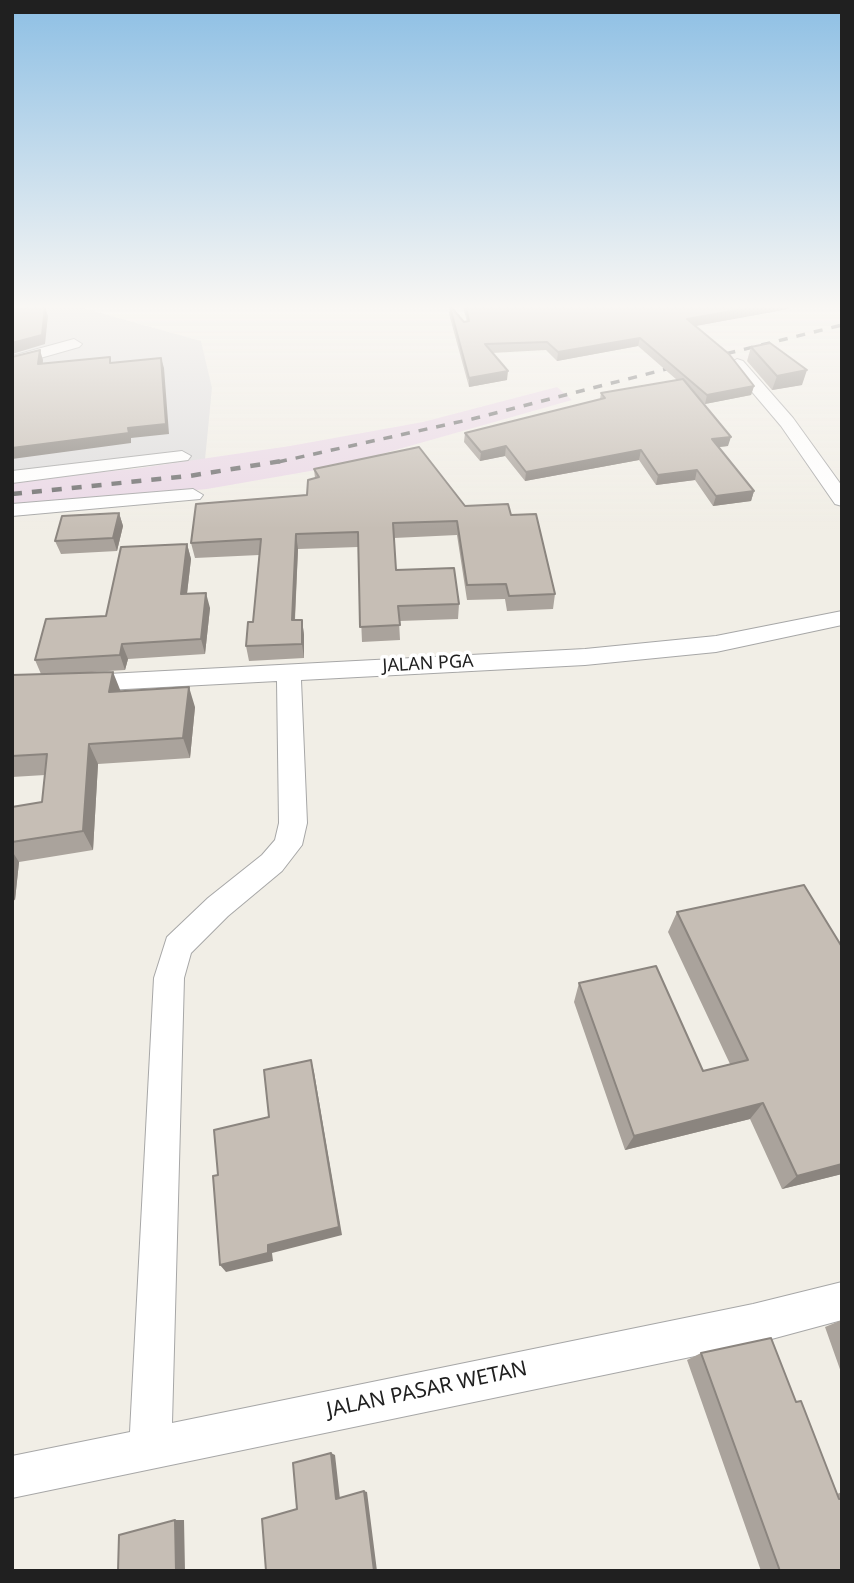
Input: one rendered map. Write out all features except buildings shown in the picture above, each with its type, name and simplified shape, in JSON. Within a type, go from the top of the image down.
[{"type":"street","points":[[752,381],[787,422],[842,500]]},
{"type":"street","points":[[12,477],[181,456]]},
{"type":"street","points":[[12,510],[193,495]]},
{"type":"street","name":"JALAN PGA","points":[[12,687],[585,657],[716,643],[842,618]]},
{"type":"street","points":[[150,1447],[169,978],[178,946],[218,907],[272,863],[288,845],[293,823],[289,671]]},
{"type":"street","name":"JALAN PASAR WETAN","points":[[12,1477],[753,1324],[842,1301]]},
{"type":"shaded area","points":[[12,381],[210,381],[212,388],[205,460],[12,480]]},
{"type":"shaded area","points":[[557,387],[572,400],[339,466],[207,489],[12,509],[12,480],[133,469],[290,446],[423,422]]},
{"type":"railway","points":[[284,461],[472,419],[620,381]]},
{"type":"railway","points":[[12,494],[189,476],[284,461]]},
{"type":"railway","points":[[278,462],[284,461]]}]
